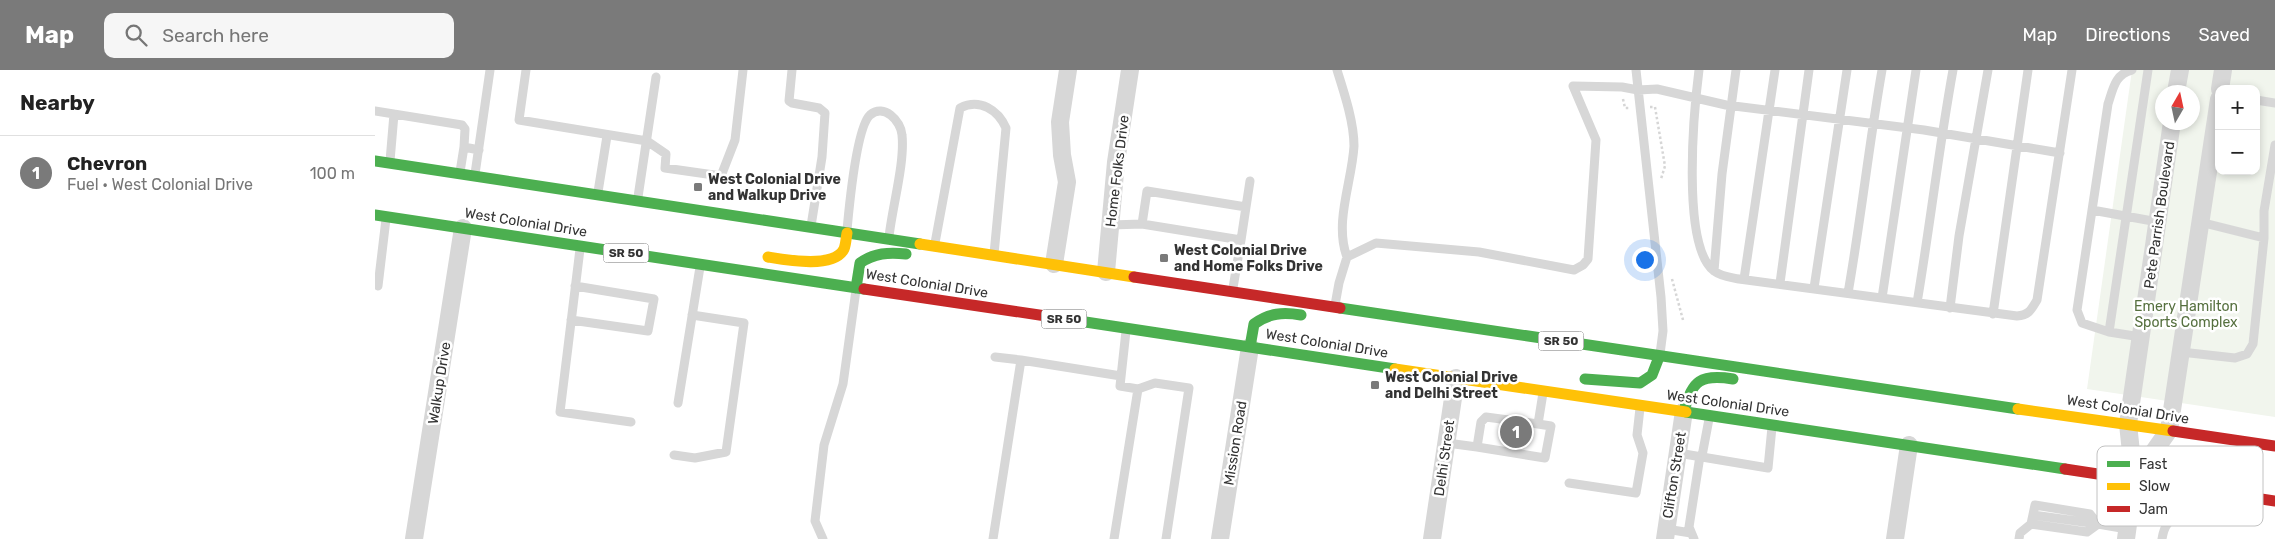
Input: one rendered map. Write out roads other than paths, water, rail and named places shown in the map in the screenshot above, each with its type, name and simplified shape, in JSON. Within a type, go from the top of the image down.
[{"type":"highway","name":"West Colonial Drive","points":[[375,161],[1335,306],[1659,357],[2275,446]]},
{"type":"highway","name":"West Colonial Drive","points":[[381,216],[2097,474]]},
{"type":"highway","points":[[755,255],[814,261],[834,259],[843,250],[847,233]]},
{"type":"highway","points":[[856,288],[859,263],[868,256],[895,252],[915,256]]},
{"type":"highway","points":[[700,264],[722,254]]},
{"type":"highway","points":[[953,262],[989,254]]},
{"type":"highway","points":[[1250,347],[1254,324],[1265,315],[1278,312],[1313,317]]},
{"type":"highway","points":[[1367,325],[1385,314]]},
{"type":"highway","points":[[1557,392],[1584,379],[1640,383],[1652,375],[1659,357]]},
{"type":"highway","points":[[1684,411],[1689,391],[1694,383],[1705,377],[1725,377],[1748,381]]},
{"type":"highway","points":[[1793,388],[1812,378]]},
{"type":"street","points":[[1054,264],[1067,182],[1062,155],[1061,122],[1067,70]]},
{"type":"street","name":"Home Folks Drive","points":[[1107,272],[1117,162],[1130,70]]},
{"type":"street","points":[[2177,85],[2179,70]]},
{"type":"street","points":[[2221,85],[2223,70]]},
{"type":"street","points":[[2158,446],[2169,430],[2215,125]]},
{"type":"street","name":"Pete Parrish Boulevard","points":[[2131,446],[2128,424],[2171,130]]},
{"type":"street","name":"Walkup Drive","points":[[414,539],[463,228]]},
{"type":"street","name":"Mission Road","points":[[1220,539],[1250,347]]},
{"type":"street","name":"Delhi Street","points":[[1432,539],[1456,378]]},
{"type":"street","name":"Clifton Street","points":[[1665,534],[1684,411]]},
{"type":"street","points":[[1895,539],[1909,445]]},
{"type":"lane","points":[[475,176],[490,70]]},
{"type":"lane","points":[[526,70],[519,120],[607,136],[647,141],[666,154],[665,168],[721,176],[735,140],[743,70]]},
{"type":"lane","points":[[792,70],[789,101],[819,108],[825,113],[821,166],[811,227]]},
{"type":"lane","points":[[1335,306],[1339,283],[1347,257],[1343,244],[1346,195],[1354,145],[1346,100],[1337,70]]},
{"type":"lane","points":[[1636,70],[1661,297],[1663,331],[1659,357]]},
{"type":"lane","points":[[1699,70],[1695,99],[1692,173],[1696,226],[1701,250],[1714,271],[1724,276],[1744,279],[1993,314],[2025,315],[2031,310],[2037,300],[2072,70]]},
{"type":"lane","points":[[1714,271],[1722,174],[1736,70]]},
{"type":"lane","points":[[1744,279],[1775,70]]},
{"type":"lane","points":[[1780,283],[1809,70]]},
{"type":"lane","points":[[1814,288],[1847,70]]},
{"type":"lane","points":[[1848,293],[1863,211],[1873,124],[1882,70]]},
{"type":"lane","points":[[1882,298],[1916,70]]},
{"type":"lane","points":[[1917,303],[1953,70]]},
{"type":"lane","points":[[1951,308],[1959,236],[1988,70]]},
{"type":"lane","points":[[1993,314],[2028,70]]},
{"type":"lane","points":[[2132,70],[2125,72],[2115,82],[2108,104],[2077,310],[2083,323],[2109,332],[2141,337]]},
{"type":"lane","points":[[2109,332],[2148,70]]},
{"type":"lane","points":[[637,201],[656,76]]},
{"type":"lane","points":[[1347,257],[1376,244],[1479,252],[1574,270],[1583,266],[1588,259],[1596,140],[1573,86],[1622,87],[1638,90],[1657,89],[1731,106],[1907,128],[2060,153]]},
{"type":"lane","points":[[2260,101],[2275,103]]},
{"type":"lane","points":[[935,246],[960,108],[967,104],[974,104],[991,108],[1000,115],[1006,128],[998,218],[989,254]]},
{"type":"lane","points":[[375,111],[462,125],[465,129],[460,174]]},
{"type":"lane","points":[[847,233],[859,140],[870,115],[881,113],[896,118],[902,136],[889,239]]},
{"type":"lane","points":[[390,164],[394,114]]},
{"type":"lane","points":[[598,195],[607,136]]},
{"type":"lane","points":[[2181,352],[2235,358],[2247,354],[2253,344],[2264,238],[2264,211],[2275,146]]},
{"type":"lane","points":[[464,147],[479,150]]},
{"type":"lane","points":[[1233,291],[1250,181]]},
{"type":"lane","points":[[1142,224],[1147,192],[1246,207]]},
{"type":"lane","points":[[2092,210],[2158,222]]},
{"type":"lane","points":[[377,286],[381,216]]},
{"type":"lane","points":[[2200,222],[2264,238]]},
{"type":"lane","points":[[1111,224],[1142,224],[1241,240]]},
{"type":"lane","points":[[580,246],[560,412],[631,422]]},
{"type":"lane","points":[[678,403],[700,264]]},
{"type":"lane","points":[[571,320],[648,331],[654,298],[575,286]]},
{"type":"lane","points":[[823,539],[815,521],[824,445],[843,384],[856,288]]},
{"type":"lane","points":[[674,455],[695,458],[726,452],[744,323],[692,315]]},
{"type":"lane","points":[[1127,328],[1120,386],[1138,389],[1155,383],[1189,388],[1167,539]]},
{"type":"lane","points":[[995,357],[1121,376]]},
{"type":"lane","points":[[993,539],[1021,360]]},
{"type":"lane","points":[[1114,539],[1138,389]]},
{"type":"lane","points":[[1538,424],[1543,391]]},
{"type":"lane","points":[[1569,483],[1637,493],[1643,453],[1637,436],[1641,405]]},
{"type":"lane","points":[[1665,534],[1692,536],[1689,526],[1709,415]]},
{"type":"lane","points":[[1447,443],[1545,458],[1551,426],[1490,417],[1483,418],[1477,447]]},
{"type":"lane","points":[[1678,452],[1768,468],[1772,425]]},
{"type":"lane","points":[[2019,539],[2020,533],[2032,519],[2035,505],[2090,514],[2097,524],[2087,532],[2032,519]]},
{"type":"lane","points":[[2103,526],[2126,534]]},
{"type":"lane","points":[[2162,539],[2165,526]]},
{"type":"place","name":"West Colonial Drive and Walkup Drive","points":[[698,187]]},
{"type":"place","name":"West Colonial Drive and Home Folks Drive","points":[[1164,258]]},
{"type":"place","name":"West Colonial Drive and Delhi Street","points":[[1375,385]]},
{"type":"place","name":"Chevron","points":[[1516,432]]},
{"type":"park label","name":"Emery Hamilton Sports Complex","points":[[2186,314]]}]
